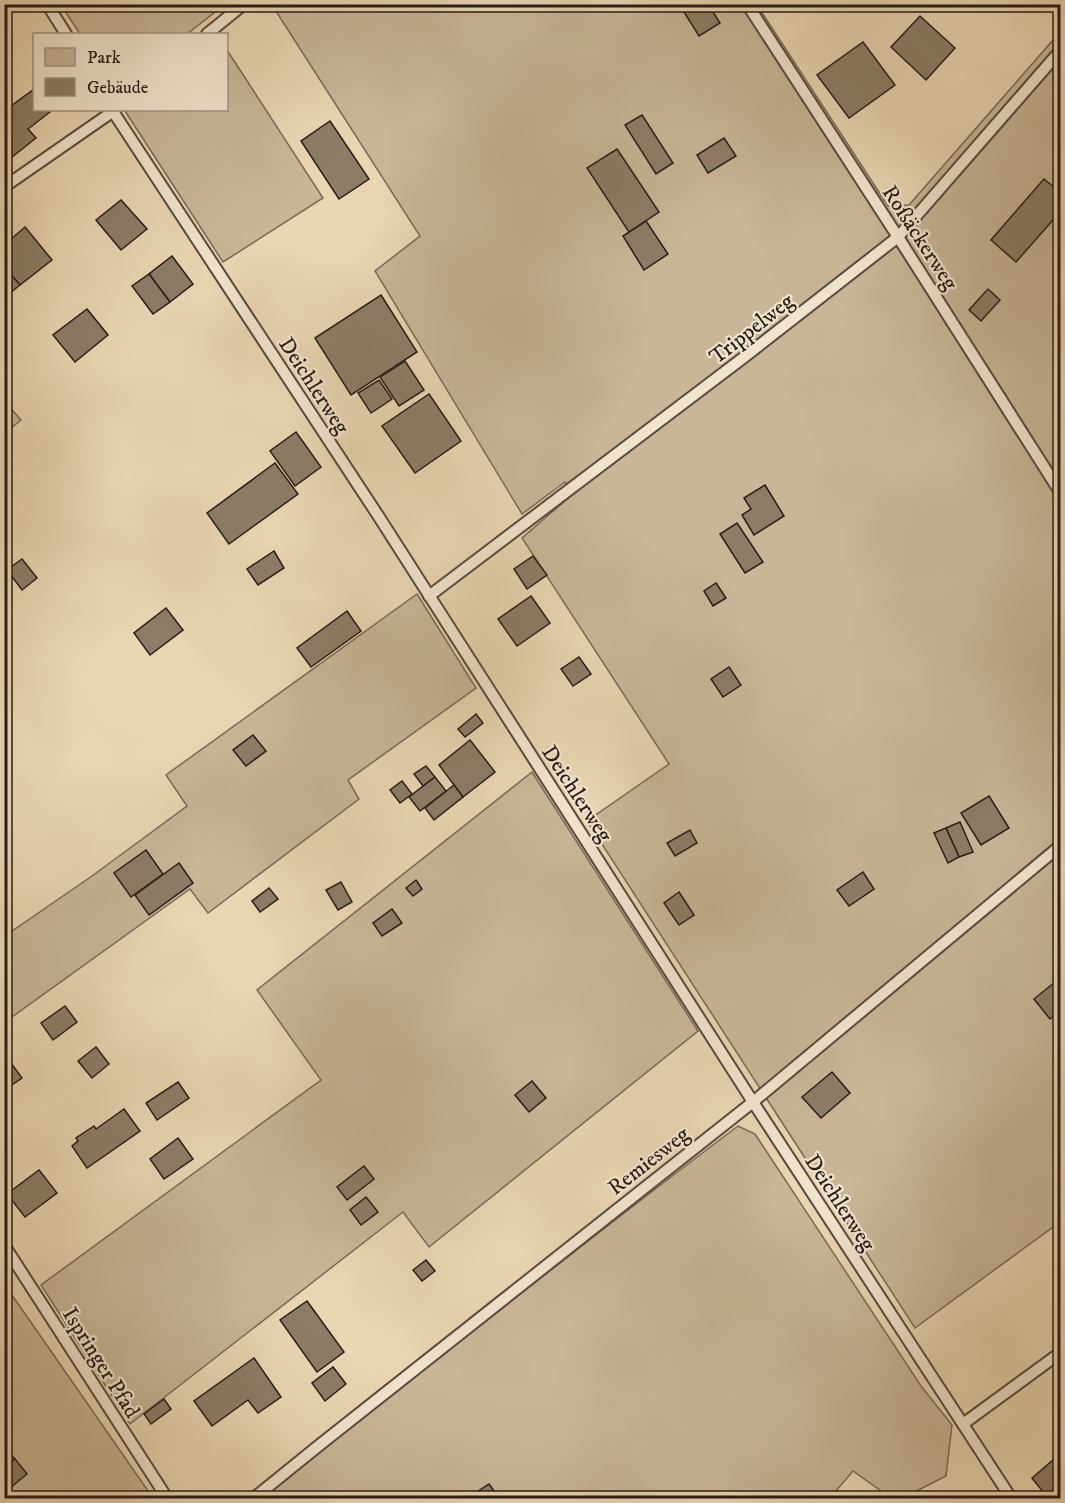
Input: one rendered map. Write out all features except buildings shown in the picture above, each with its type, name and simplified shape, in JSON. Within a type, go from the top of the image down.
[{"type":"lane","points":[[47,4],[65,33]]},
{"type":"lane","points":[[208,33],[244,4]]},
{"type":"lane","name":"Roßäckerweg","points":[[747,4],[1060,492]]},
{"type":"lane","name":"Trippelweg","points":[[429,596],[744,358],[898,237],[1060,51]]},
{"type":"lane","points":[[4,187],[112,111]]},
{"type":"lane","name":"Deichlerweg","points":[[114,111],[1011,1498]]},
{"type":"lane","name":"Remiesweg","points":[[254,1498],[753,1102],[1060,846]]},
{"type":"lane","name":"Ispringer Pfad","points":[[4,1245],[167,1498]]},
{"type":"lane","points":[[963,1424],[1060,1353]]},
{"type":"green space","points":[[61,5],[224,5],[188,33],[79,33]]},
{"type":"green space","points":[[272,5],[757,5],[888,206],[909,205],[1060,32],[1060,1222],[915,1328],[587,821],[669,764],[522,538],[573,494],[565,482],[522,514],[375,271],[420,236]]},
{"type":"green space","points":[[228,52],[323,198],[223,262],[125,111],[228,111]]},
{"type":"green space","points":[[4,401],[21,420],[5,433],[4,433]]},
{"type":"green space","points":[[417,594],[476,688],[348,780],[359,799],[208,913],[190,889],[5,1022],[5,936],[187,806],[166,775]]},
{"type":"green space","points":[[532,772],[698,1031],[429,1247],[403,1212],[130,1424],[41,1285],[321,1080],[257,990]]},
{"type":"green space","points":[[738,1126],[755,1134],[921,1386],[952,1425],[946,1476],[903,1498],[891,1498],[853,1471],[830,1498],[259,1498],[617,1218]]},
{"type":"green space","points":[[5,1285],[153,1498],[5,1498]]}]
